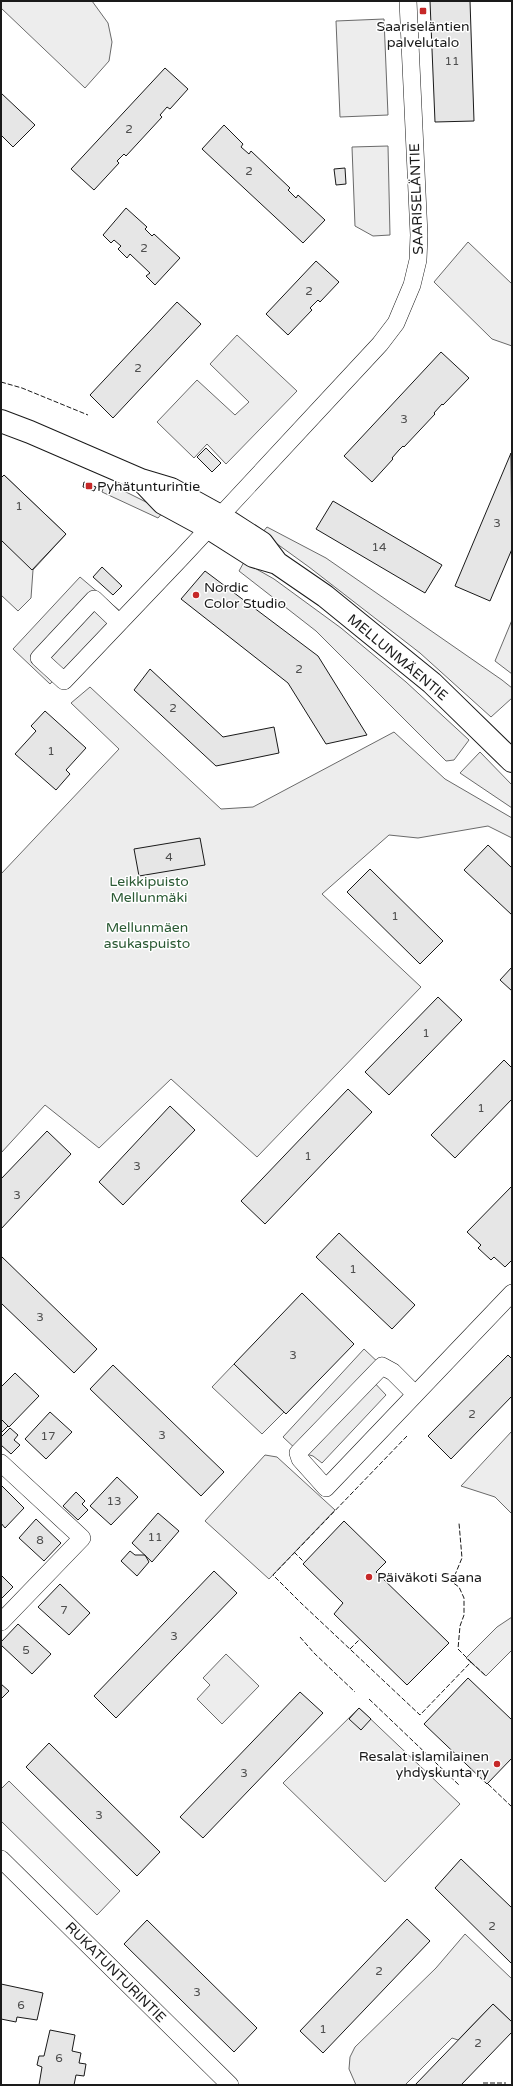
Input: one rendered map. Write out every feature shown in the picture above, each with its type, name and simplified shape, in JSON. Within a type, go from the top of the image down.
[{"type":"main road","name":"MELLUNMÄENTIE","points":[[1,421],[141,480],[163,503],[214,522],[262,543],[277,563],[325,596],[432,683],[512,760]]},
{"type":"street","name":"SAARISELÄNTIE","points":[[214,522],[380,344],[396,323],[407,299],[418,260],[419,235],[408,1]]},
{"type":"street","points":[[119,623],[94,599],[39,658],[64,682],[214,522]]},
{"type":"street","points":[[415,1394],[393,1372],[382,1366],[298,1453],[300,1459],[326,1488],[512,1293]]},
{"type":"street","points":[[1,1464],[82,1538],[1,1622]]},
{"type":"street","name":"RUKATUNTURINTIE","points":[[1,1860],[230,2085]]},
{"type":"shaded area","points":[[1,1],[92,1],[108,23],[112,42],[109,61],[85,88],[1,8]]},
{"type":"shaded area","points":[[384,19],[388,115],[340,117],[336,21]]},
{"type":"shaded area","points":[[388,146],[390,235],[373,236],[355,226],[352,147]]},
{"type":"shaded area","points":[[468,242],[512,284],[512,346],[492,339],[434,282]]},
{"type":"shaded area","points":[[237,335],[297,391],[226,464],[207,444],[194,458],[157,422],[197,380],[235,415],[249,402],[210,364]]},
{"type":"shaded area","points":[[4,475],[66,534],[33,570],[31,598],[18,611],[1,595],[1,478]]},
{"type":"shaded area","points":[[104,486],[126,492],[164,511],[158,518],[102,492]]},
{"type":"shaded area","points":[[267,527],[326,558],[502,680],[512,688],[512,698],[491,717],[420,653],[309,567],[262,533]]},
{"type":"shaded area","points":[[244,562],[274,579],[341,628],[406,682],[469,740],[454,760],[446,761],[316,631],[239,571]]},
{"type":"shaded area","points":[[80,577],[120,611],[50,684],[13,649]]},
{"type":"shaded area","points":[[512,620],[512,674],[495,661]]},
{"type":"shaded area","name":"Mellunmäen asukaspuisto","points":[[90,687],[221,809],[253,807],[394,732],[445,779],[512,818],[512,838],[488,826],[418,838],[389,835],[322,894],[421,987],[257,1157],[171,1079],[99,1148],[45,1105],[1,1153],[1,874],[119,749],[71,703]]},
{"type":"shaded area","points":[[480,752],[512,785],[512,808],[460,773]]},
{"type":"shaded area","points":[[364,1349],[382,1366],[370,1378],[386,1395],[322,1463],[313,1456],[299,1452],[283,1437]]},
{"type":"shaded area","points":[[234,1364],[284,1412],[262,1434],[212,1387]]},
{"type":"shaded area","points":[[512,1431],[512,1514],[495,1497],[461,1486]]},
{"type":"shaded area","points":[[265,1455],[277,1457],[335,1510],[269,1579],[205,1521]]},
{"type":"shaded area","points":[[512,1617],[512,1650],[486,1676],[466,1658],[497,1627]]},
{"type":"shaded area","points":[[226,1654],[259,1686],[222,1724],[197,1699],[210,1685],[203,1678]]},
{"type":"shaded area","points":[[359,1708],[460,1804],[385,1882],[283,1783]]},
{"type":"shaded area","points":[[9,1781],[120,1891],[97,1915],[1,1821],[1,1789]]},
{"type":"shaded area","points":[[465,1934],[512,1979],[512,2022],[493,2004],[458,2040],[452,2038],[405,2085],[356,2085],[349,2069],[350,2057],[355,2047],[436,1968]]},
{"type":"building","points":[[430,1],[470,1],[474,121],[435,122]]},
{"type":"building","points":[[165,68],[188,89],[170,109],[167,107],[160,115],[162,117],[126,156],[124,154],[117,161],[119,163],[94,190],[71,169]]},
{"type":"building","points":[[1,93],[35,125],[13,147],[1,135]]},
{"type":"building","points":[[224,125],[243,144],[241,147],[249,154],[251,151],[290,188],[288,190],[296,198],[298,195],[325,220],[303,243],[202,149]]},
{"type":"building","points":[[345,168],[346,184],[336,185],[334,169]]},
{"type":"building","points":[[126,208],[147,227],[145,229],[152,236],[154,234],[180,258],[155,285],[146,276],[150,273],[130,254],[127,258],[118,249],[121,246],[114,240],[111,243],[103,235]]},
{"type":"building","points":[[316,261],[339,282],[320,302],[318,300],[310,308],[312,310],[288,335],[266,314]]},
{"type":"building","points":[[177,302],[201,324],[113,418],[90,395]]},
{"type":"building","points":[[441,352],[469,378],[443,405],[442,404],[434,413],[435,414],[404,447],[403,446],[399,450],[392,458],[393,459],[372,482],[344,456]]},
{"type":"building","points":[[206,448],[221,463],[212,472],[197,457]]},
{"type":"building","points":[[511,453],[512,549],[490,601],[455,586]]},
{"type":"building","points":[[4,475],[66,534],[32,570],[1,540],[1,478]]},
{"type":"building","points":[[84,482],[96,487],[94,491],[83,487]]},
{"type":"building","points":[[333,501],[442,565],[425,593],[316,529]]},
{"type":"building","points":[[102,567],[122,586],[113,595],[93,577]]},
{"type":"building","points":[[205,571],[318,656],[367,735],[326,744],[288,683],[181,599]]},
{"type":"building","points":[[150,669],[223,737],[274,727],[279,753],[216,766],[134,690]]},
{"type":"building","points":[[45,711],[86,748],[66,770],[70,774],[56,790],[15,754],[36,731],[31,726]]},
{"type":"building","points":[[200,838],[205,865],[139,876],[134,849]]},
{"type":"building","points":[[488,845],[512,868],[512,915],[464,870]]},
{"type":"building","points":[[370,869],[443,941],[420,964],[347,892]]},
{"type":"building","points":[[512,967],[512,991],[500,980]]},
{"type":"building","points":[[438,997],[462,1020],[389,1095],[365,1072]]},
{"type":"building","points":[[504,1060],[512,1068],[512,1099],[455,1158],[431,1135]]},
{"type":"building","points":[[348,1089],[372,1112],[265,1224],[241,1201]]},
{"type":"building","points":[[170,1106],[195,1130],[123,1205],[99,1182]]},
{"type":"building","points":[[47,1131],[71,1154],[1,1229],[1,1179]]},
{"type":"building","points":[[512,1186],[512,1260],[505,1267],[494,1257],[491,1260],[478,1248],[481,1245],[467,1232]]},
{"type":"building","points":[[339,1233],[415,1305],[392,1329],[316,1257]]},
{"type":"building","points":[[1,1256],[97,1349],[74,1373],[1,1303]]},
{"type":"building","points":[[302,1293],[354,1344],[286,1414],[234,1364]]},
{"type":"building","points":[[508,1355],[512,1359],[512,1396],[451,1459],[428,1436]]},
{"type":"building","points":[[113,1365],[224,1472],[201,1496],[90,1389]]},
{"type":"building","points":[[15,1373],[39,1396],[9,1427],[1,1419],[1,1387]]},
{"type":"building","points":[[50,1412],[72,1432],[46,1459],[25,1439]]},
{"type":"building","points":[[1,1419],[8,1426],[1,1433]]},
{"type":"building","points":[[10,1428],[18,1435],[14,1440],[20,1445],[11,1454],[1,1445],[1,1437]]},
{"type":"building","points":[[117,1477],[138,1497],[111,1525],[90,1506]]},
{"type":"building","points":[[1,1485],[24,1508],[5,1528],[1,1523]]},
{"type":"building","points":[[76,1492],[85,1501],[82,1504],[88,1510],[78,1520],[63,1506]]},
{"type":"building","points":[[158,1513],[179,1531],[152,1562],[132,1543]]},
{"type":"building","points":[[36,1519],[61,1543],[44,1561],[19,1538]]},
{"type":"building","points":[[344,1521],[386,1562],[376,1572],[449,1643],[407,1685],[334,1614],[343,1603],[303,1564]]},
{"type":"building","points":[[130,1551],[135,1555],[145,1555],[149,1562],[137,1576],[121,1561]]},
{"type":"building","points":[[214,1571],[237,1593],[116,1718],[94,1696]]},
{"type":"building","points":[[1,1575],[13,1587],[1,1599]]},
{"type":"building","points":[[60,1584],[90,1613],[69,1635],[38,1607]]},
{"type":"building","points":[[18,1624],[51,1654],[32,1674],[1,1645],[1,1642]]},
{"type":"building","points":[[468,1678],[512,1720],[512,1758],[487,1784],[424,1724]]},
{"type":"building","points":[[1,1684],[9,1691],[1,1699]]},
{"type":"building","points":[[300,1692],[323,1713],[203,1838],[180,1817]]},
{"type":"building","points":[[359,1708],[371,1719],[361,1730],[349,1719]]},
{"type":"building","points":[[49,1743],[160,1852],[137,1876],[26,1767]]},
{"type":"building","points":[[461,1859],[512,1908],[512,1964],[435,1888]]},
{"type":"building","points":[[407,1919],[430,1941],[323,2053],[300,2031]]},
{"type":"building","points":[[147,1920],[257,2028],[234,2052],[124,1944]]},
{"type":"building","points":[[1,1984],[43,1993],[37,2020],[17,2017],[16,2022],[1,2019]]},
{"type":"building","points":[[493,2004],[512,2022],[512,2032],[461,2085],[415,2085]]},
{"type":"building","points":[[50,2030],[75,2035],[72,2051],[81,2053],[79,2063],[86,2064],[84,2076],[76,2075],[74,2085],[39,2085],[42,2067],[37,2065],[39,2056],[44,2056]]},
{"type":"fence","points":[[1,382],[22,388],[88,415]]},
{"type":"fence","points":[[407,1436],[273,1575],[420,1715],[471,1662],[458,1649],[460,1626],[464,1615],[464,1598],[459,1587],[452,1582],[462,1558],[459,1523]]},
{"type":"fence","points":[[294,1552],[304,1562]]},
{"type":"fence","points":[[300,1637],[314,1653],[355,1692]]},
{"type":"fence","points":[[350,1649],[360,1639]]},
{"type":"fence","points":[[471,1662],[486,1676]]},
{"type":"fence","points":[[369,1699],[459,1785]]},
{"type":"fence","points":[[488,1784],[512,1807]]},
{"type":"fence","points":[[483,2083],[506,2083]]},
{"type":"place","name":"Saariseläntien palvelutalo","points":[[423,11]]},
{"type":"place","name":"Pyhätunturintie","points":[[89,486]]},
{"type":"place","name":"Nordic Color Studio","points":[[196,595]]},
{"type":"place","name":"Päiväkoti Saana","points":[[369,1577]]},
{"type":"place","name":"Resalat islamilainen yhdyskunta ry","points":[[497,1764]]},
{"type":"park label","name":"Leikkipuisto Mellunmäki","points":[[149,890]]}]
